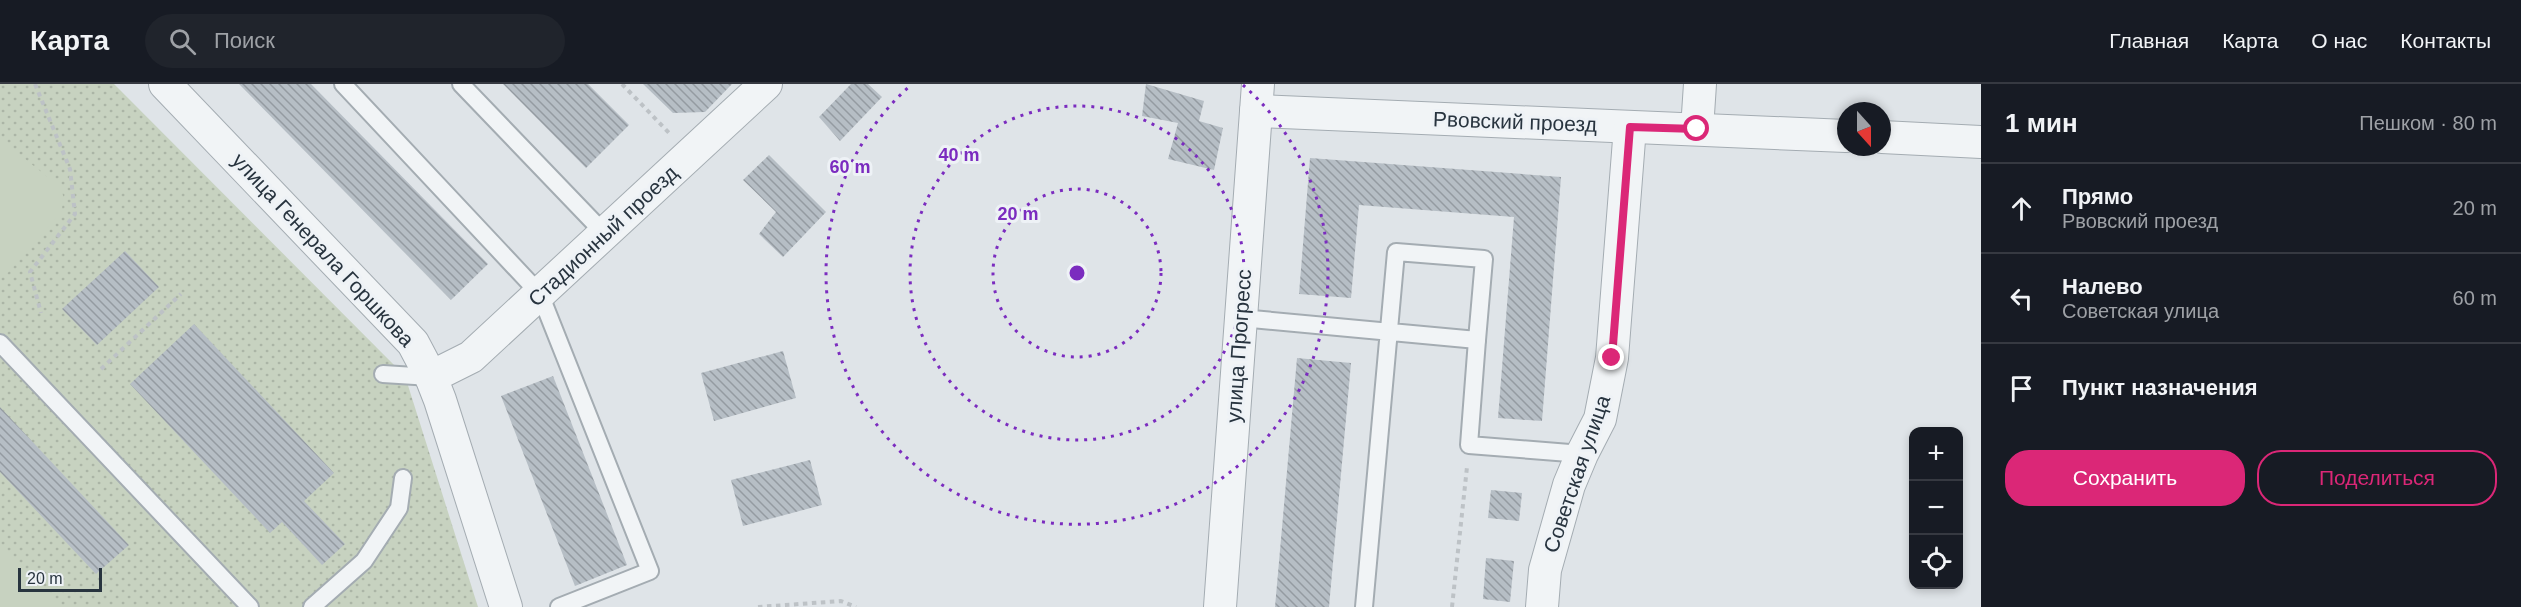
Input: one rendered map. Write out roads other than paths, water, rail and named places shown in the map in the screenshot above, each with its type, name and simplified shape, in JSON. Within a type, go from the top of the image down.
[{"type":"street","name":"улица Генерала Горшкова","points":[[165,84],[413,343],[431,377],[506,607]]},
{"type":"street","name":"Стадионный проезд","points":[[431,377],[471,357],[766,84]]},
{"type":"street","points":[[1697,129],[1700,84]]},
{"type":"street","name":"Рвовский проезд","points":[[1257,97],[1630,127],[1837,136]]},
{"type":"street","name":"улица Прогресс","points":[[1220,607],[1257,97]]},
{"type":"street","name":"Советская улица","points":[[1542,607],[1545,570],[1569,485],[1600,419],[1612,358],[1630,127]]},
{"type":"street","points":[[1891,137],[1981,142]]},
{"type":"lane","points":[[343,84],[540,294],[650,571],[559,607]]},
{"type":"lane","points":[[461,84],[604,232]]},
{"type":"lane","points":[[1364,607],[1396,252],[1484,259],[1469,445],[1582,454]]},
{"type":"lane","points":[[1241,318],[1389,334],[1477,340]]},
{"type":"lane","points":[[0,343],[250,607]]},
{"type":"lane","points":[[383,374],[431,377]]},
{"type":"lane","points":[[312,607],[364,561],[399,508],[403,478]]}]
